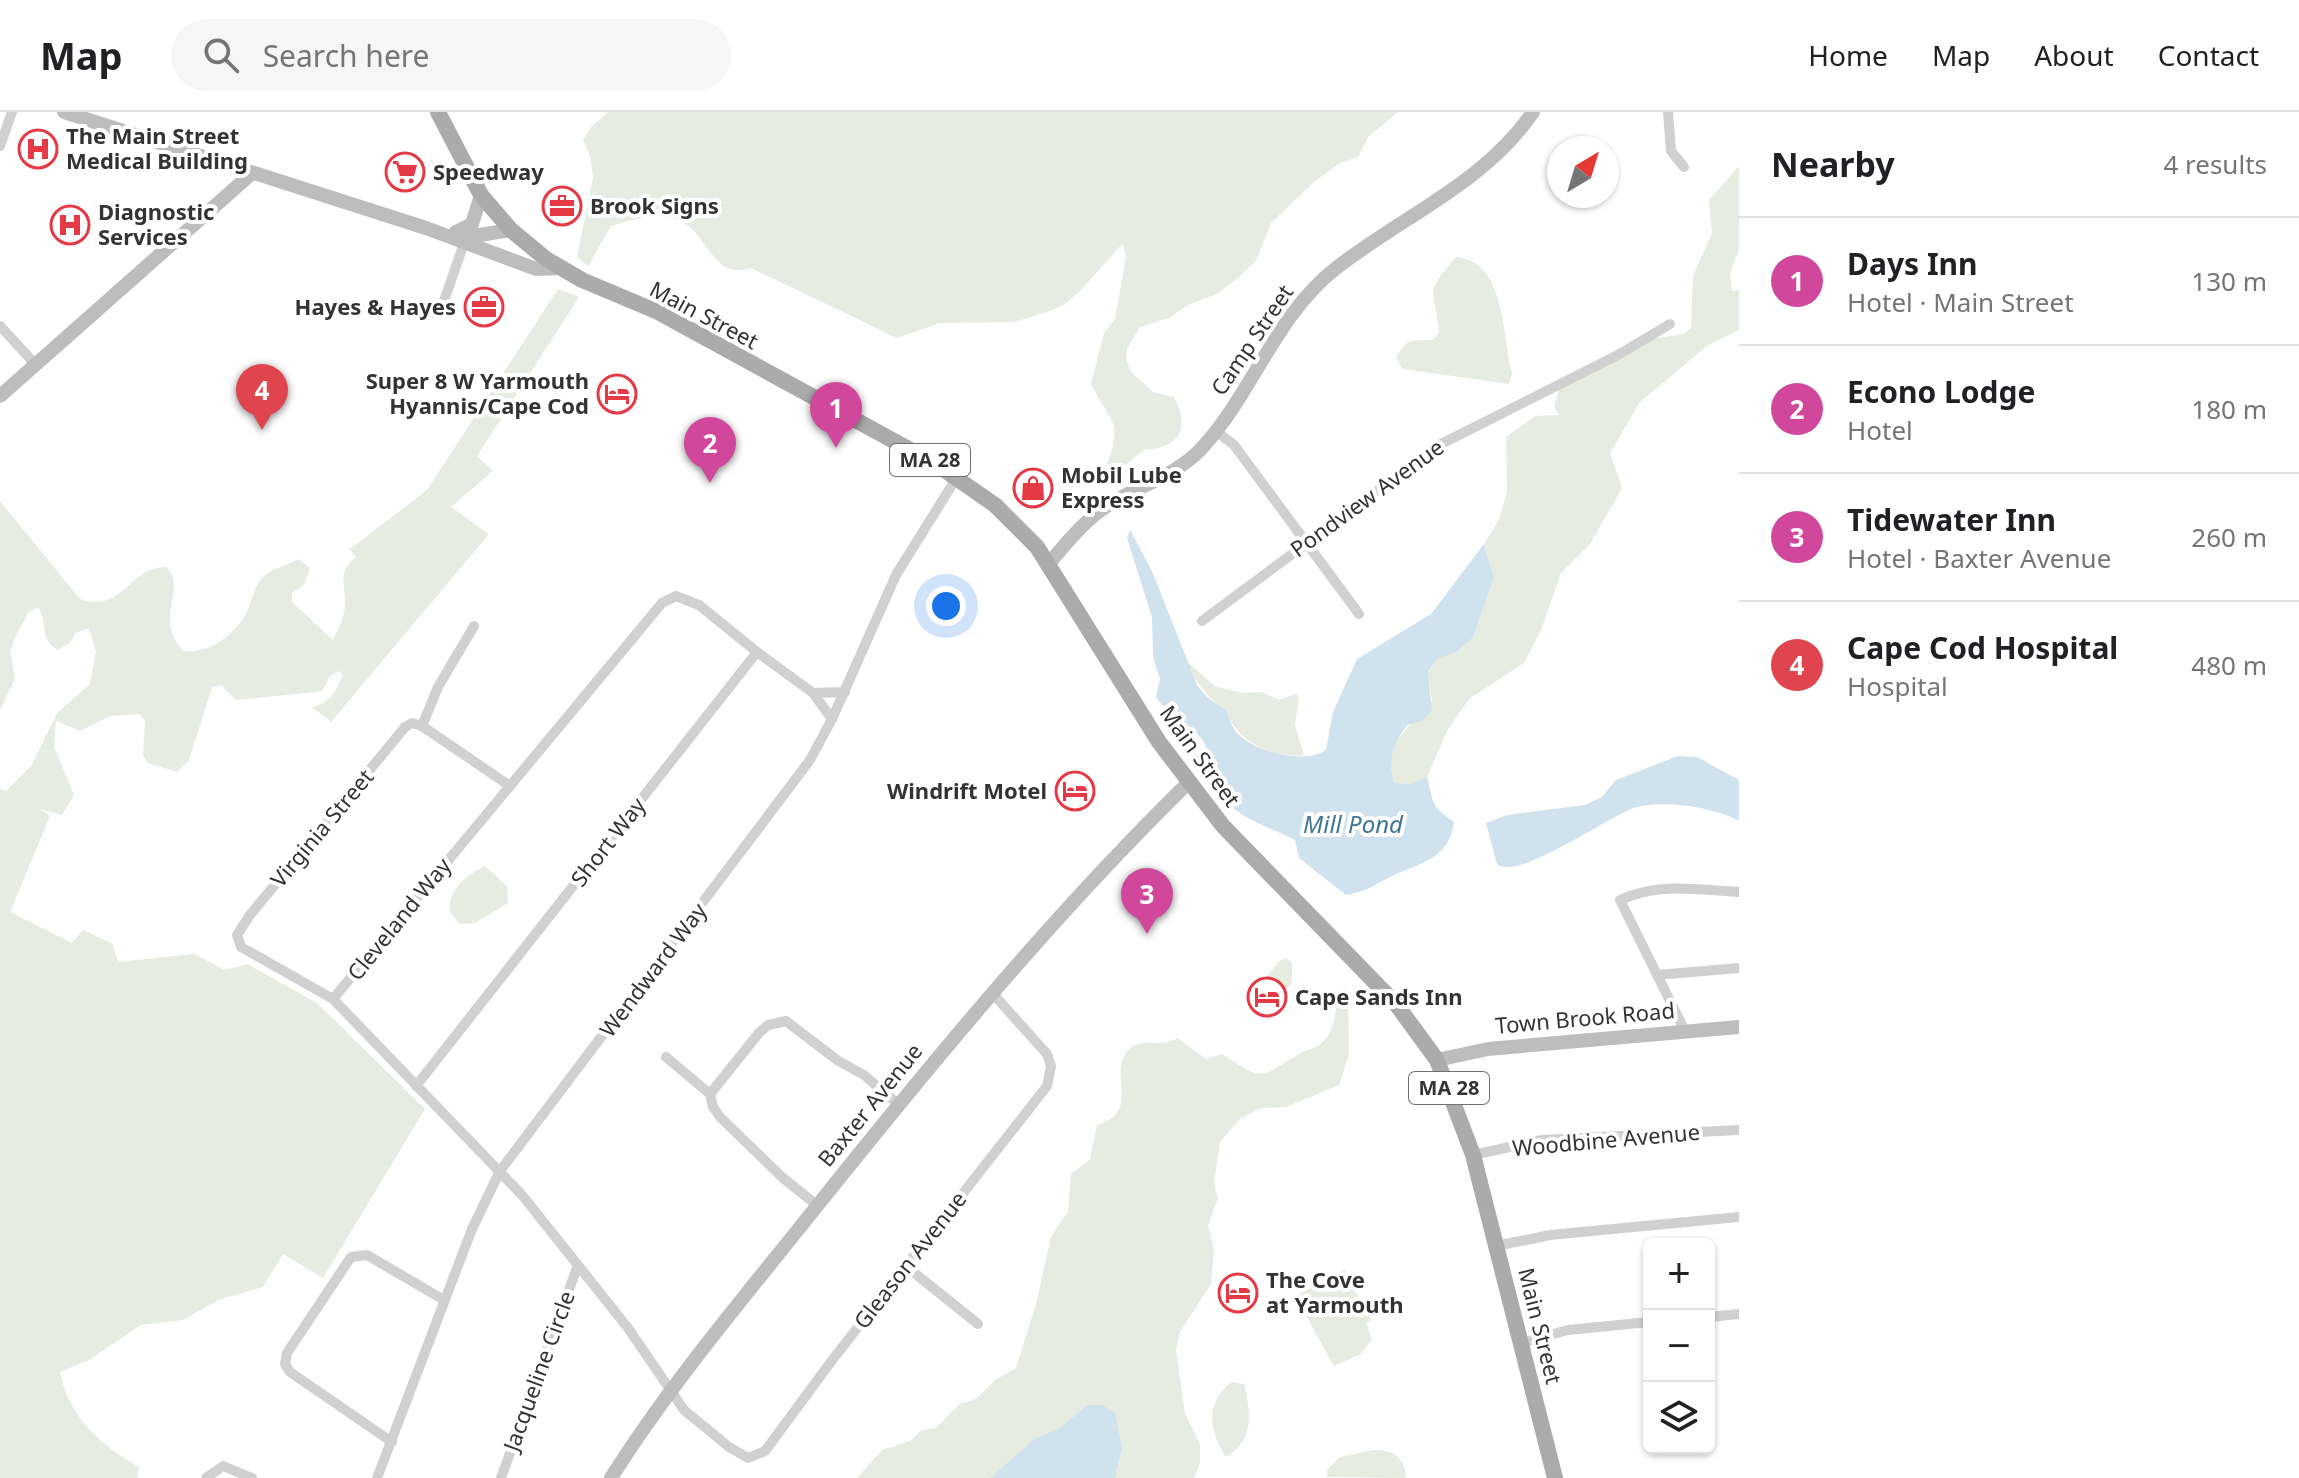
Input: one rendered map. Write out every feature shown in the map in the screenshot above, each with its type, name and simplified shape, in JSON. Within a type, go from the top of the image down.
[{"type":"main road","name":"Main Street","points":[[64,112],[460,238],[536,269],[558,268]]},
{"type":"main road","name":"MA 28","points":[[438,112],[481,195],[511,230]]},
{"type":"main road","name":"Camp Street","points":[[1049,563],[1093,516],[1170,473],[1193,456],[1216,431],[1296,311],[1320,282],[1480,169],[1515,136],[1533,112]]},
{"type":"main road","points":[[0,396],[251,174]]},
{"type":"main road","points":[[460,238],[474,221],[481,195]]},
{"type":"main road","name":"Main Street","points":[[460,238],[511,230],[558,268],[658,312],[957,477],[1018,527],[1049,563],[1148,725],[1189,782],[1251,857],[1396,1004],[1437,1060],[1473,1155],[1555,1478]]},
{"type":"main road","name":"Baxter Avenue","points":[[611,1478],[672,1391],[898,1104],[1114,858],[1189,782]]},
{"type":"main road","name":"Town Brook Road","points":[[1437,1060],[1488,1049],[1739,1027]]},
{"type":"street","points":[[0,146],[12,112]]},
{"type":"street","points":[[1668,112],[1671,151],[1684,167]]},
{"type":"street","points":[[443,304],[460,238]]},
{"type":"street","name":"Pondview Avenue","points":[[1202,621],[1454,435],[1618,355],[1670,324]]},
{"type":"street","points":[[0,326],[36,365]]},
{"type":"street","points":[[1216,431],[1234,445],[1359,614]]},
{"type":"street","name":"Wendward Way","points":[[377,1478],[444,1300],[500,1171],[810,760],[845,692],[896,575],[957,477]]},
{"type":"street","name":"Cleveland Way","points":[[757,652],[690,599],[670,597],[644,622],[333,999],[500,1171],[578,1265],[684,1410],[741,1455],[748,1458],[765,1451]]},
{"type":"street","points":[[474,626],[438,687],[422,726],[510,786]]},
{"type":"street","points":[[757,652],[813,693],[832,719]]},
{"type":"street","name":"Short Way","points":[[416,1086],[757,652]]},
{"type":"street","points":[[813,693],[845,692]]},
{"type":"street","name":"Virginia Street","points":[[333,999],[250,952],[238,942],[237,935],[250,915],[405,727],[412,723],[422,726]]},
{"type":"street","points":[[1685,1031],[1620,900],[1641,890],[1663,887],[1739,892]]},
{"type":"street","points":[[1657,975],[1739,968]]},
{"type":"street","name":"Gleason Avenue","points":[[765,1451],[1047,1086],[1051,1069],[1038,1041],[994,995]]},
{"type":"street","points":[[710,1094],[759,1033],[768,1025],[786,1021],[837,1060],[864,1075],[898,1104]]},
{"type":"street","points":[[666,1057],[710,1094],[713,1107],[720,1117],[783,1178],[818,1206]]},
{"type":"street","name":"Woodbine Avenue","points":[[1473,1155],[1542,1140],[1739,1130]]},
{"type":"street","points":[[1496,1246],[1550,1235],[1739,1217]]},
{"type":"street","points":[[392,1442],[290,1372],[285,1364],[287,1353],[343,1265],[353,1256],[367,1255],[444,1300]]},
{"type":"street","name":"Jacqueline Circle","points":[[501,1478],[578,1265]]},
{"type":"street","points":[[907,1267],[978,1324]]},
{"type":"street","points":[[1715,1316],[1739,1314]]},
{"type":"street","points":[[1521,1343],[1568,1330],[1643,1323]]},
{"type":"street","points":[[206,1478],[223,1466],[252,1478]]},
{"type":"shaded area","points":[[608,112],[1398,112],[1368,137],[1358,157],[1340,163],[1314,182],[1271,223],[1256,261],[1238,278],[1217,294],[1188,305],[1169,318],[1140,327],[1127,349],[1126,359],[1131,372],[1153,392],[1174,397],[1181,427],[1175,440],[1145,450],[1118,469],[1107,464],[1114,429],[1091,384],[1104,333],[1115,319],[1126,258],[1123,243],[1081,290],[1065,304],[1050,311],[1014,322],[940,323],[897,338],[751,268],[729,268],[713,256],[693,230],[676,219],[657,216],[611,226],[588,266],[577,257],[593,178],[591,159],[583,140],[591,127]]},
{"type":"shaded area","points":[[1739,166],[1739,249],[1730,273],[1732,291],[1739,290],[1739,330],[1708,345],[1640,402],[1610,453],[1622,488],[1590,544],[1561,573],[1541,630],[1524,663],[1469,699],[1447,731],[1427,777],[1411,784],[1395,783],[1391,769],[1394,747],[1432,701],[1428,673],[1438,658],[1473,637],[1494,578],[1484,544],[1499,520],[1507,491],[1506,437],[1535,416],[1559,415],[1554,407],[1560,387],[1645,340],[1683,334],[1691,328],[1693,276],[1712,233],[1709,200]]},
{"type":"shaded area","points":[[1456,257],[1473,262],[1485,272],[1493,287],[1512,373],[1509,384],[1403,369],[1396,358],[1407,343],[1433,340],[1439,332],[1433,292],[1438,279]]},
{"type":"shaded area","points":[[558,289],[579,297],[477,456],[493,471],[451,507],[489,534],[331,722],[312,707],[332,696],[343,675],[339,671],[330,676],[323,690],[316,692],[236,700],[221,685],[212,687],[189,760],[177,772],[148,763],[143,755],[145,720],[139,714],[110,716],[80,731],[56,721],[54,747],[74,795],[62,815],[40,809],[50,816],[10,912],[72,943],[83,930],[113,944],[118,962],[194,954],[225,970],[247,964],[317,1003],[425,1109],[323,1278],[283,1254],[263,1287],[218,1300],[183,1320],[141,1325],[89,1360],[60,1372],[78,1416],[99,1439],[139,1467],[137,1478],[0,1478],[0,789],[6,791],[32,765],[57,713],[90,684],[96,652],[89,628],[75,633],[70,643],[58,650],[48,641],[38,607],[28,613],[10,651],[15,679],[0,710],[0,501],[80,599],[95,602],[107,600],[144,573],[166,567],[174,585],[170,626],[183,651],[203,650],[221,641],[243,618],[264,576],[298,559],[310,568],[304,585],[292,593],[292,602],[333,640],[344,613],[344,573],[356,557],[350,549],[427,490]]},
{"type":"shaded area","points":[[1184,659],[1215,686],[1242,693],[1262,692],[1279,700],[1296,694],[1299,697],[1295,725],[1304,755],[1268,751],[1247,739],[1238,731],[1226,710],[1202,688]]},
{"type":"shaded area","points":[[485,866],[507,886],[508,903],[475,923],[460,924],[450,912],[452,896],[465,878]]},
{"type":"shaded area","points":[[1286,958],[1292,963],[1292,982],[1273,1006],[1257,1001],[1256,991],[1279,961]]},
{"type":"shaded area","points":[[1344,987],[1348,991],[1349,1055],[1339,1085],[1286,1107],[1261,1108],[1240,1119],[1220,1142],[1214,1184],[1218,1198],[1208,1225],[1214,1250],[1211,1284],[1180,1332],[1176,1350],[1185,1413],[1200,1445],[1200,1463],[1194,1478],[1115,1478],[1122,1449],[1087,1405],[1060,1428],[1034,1439],[990,1478],[857,1478],[882,1450],[910,1441],[922,1430],[936,1428],[959,1404],[976,1399],[995,1380],[1016,1368],[1036,1304],[1051,1237],[1068,1211],[1071,1174],[1090,1159],[1097,1125],[1111,1119],[1118,1111],[1121,1069],[1129,1049],[1140,1043],[1165,1043],[1177,1038],[1206,1059],[1222,1054],[1254,1073],[1268,1072],[1326,1039]]},
{"type":"shaded area","points":[[1345,1270],[1371,1320],[1366,1323],[1372,1339],[1361,1354],[1334,1366],[1295,1296]]},
{"type":"shaded area","points":[[1232,1382],[1244,1384],[1249,1416],[1242,1442],[1226,1457],[1216,1438],[1212,1418],[1217,1399]]},
{"type":"shaded area","points":[[1374,1450],[1388,1451],[1397,1456],[1406,1478],[1327,1477],[1327,1470],[1340,1457]]},
{"type":"water","name":"Mill Pond","points":[[1130,530],[1152,571],[1197,685],[1207,697],[1226,710],[1235,731],[1245,740],[1267,751],[1293,756],[1326,750],[1333,712],[1357,659],[1431,614],[1484,544],[1494,578],[1473,637],[1455,653],[1438,658],[1428,672],[1432,711],[1422,721],[1407,725],[1391,760],[1395,783],[1411,784],[1427,777],[1434,804],[1454,822],[1451,835],[1438,853],[1368,889],[1346,895],[1299,858],[1295,840],[1246,817],[1226,801],[1212,779],[1201,738],[1156,697],[1160,679],[1153,657],[1152,617],[1127,538]]},
{"type":"water","points":[[1678,756],[1697,757],[1739,780],[1739,821],[1703,809],[1648,805],[1624,812],[1524,864],[1508,867],[1497,864],[1486,823],[1507,815],[1585,805],[1602,797],[1616,780]]},
{"type":"water","points":[[1087,1405],[1102,1405],[1115,1413],[1122,1449],[1115,1478],[990,1478],[1034,1439],[1060,1428]]},
{"type":"place","name":"The Main Street Medical Building","points":[[38,149]]},
{"type":"place","name":"Speedway","points":[[405,172]]},
{"type":"place","name":"Brook Signs","points":[[562,206]]},
{"type":"place","name":"Diagnostic Services","points":[[70,225]]},
{"type":"place","name":"Hayes & Hayes","points":[[484,307]]},
{"type":"place","name":"Super 8 W Yarmouth Hyannis/Cape Cod","points":[[617,394]]},
{"type":"place","name":"Cape Cod Hospital","points":[[262,430]]},
{"type":"place","name":"Days Inn","points":[[836,448]]},
{"type":"place","name":"Econo Lodge","points":[[710,483]]},
{"type":"place","name":"Mobil Lube Express","points":[[1033,488]]},
{"type":"place","name":"Windrift Motel","points":[[1075,791]]},
{"type":"place","name":"Tidewater Inn","points":[[1147,934]]},
{"type":"place","name":"Cape Sands Inn","points":[[1267,997]]},
{"type":"place","name":"The Cove at Yarmouth","points":[[1238,1293]]}]
